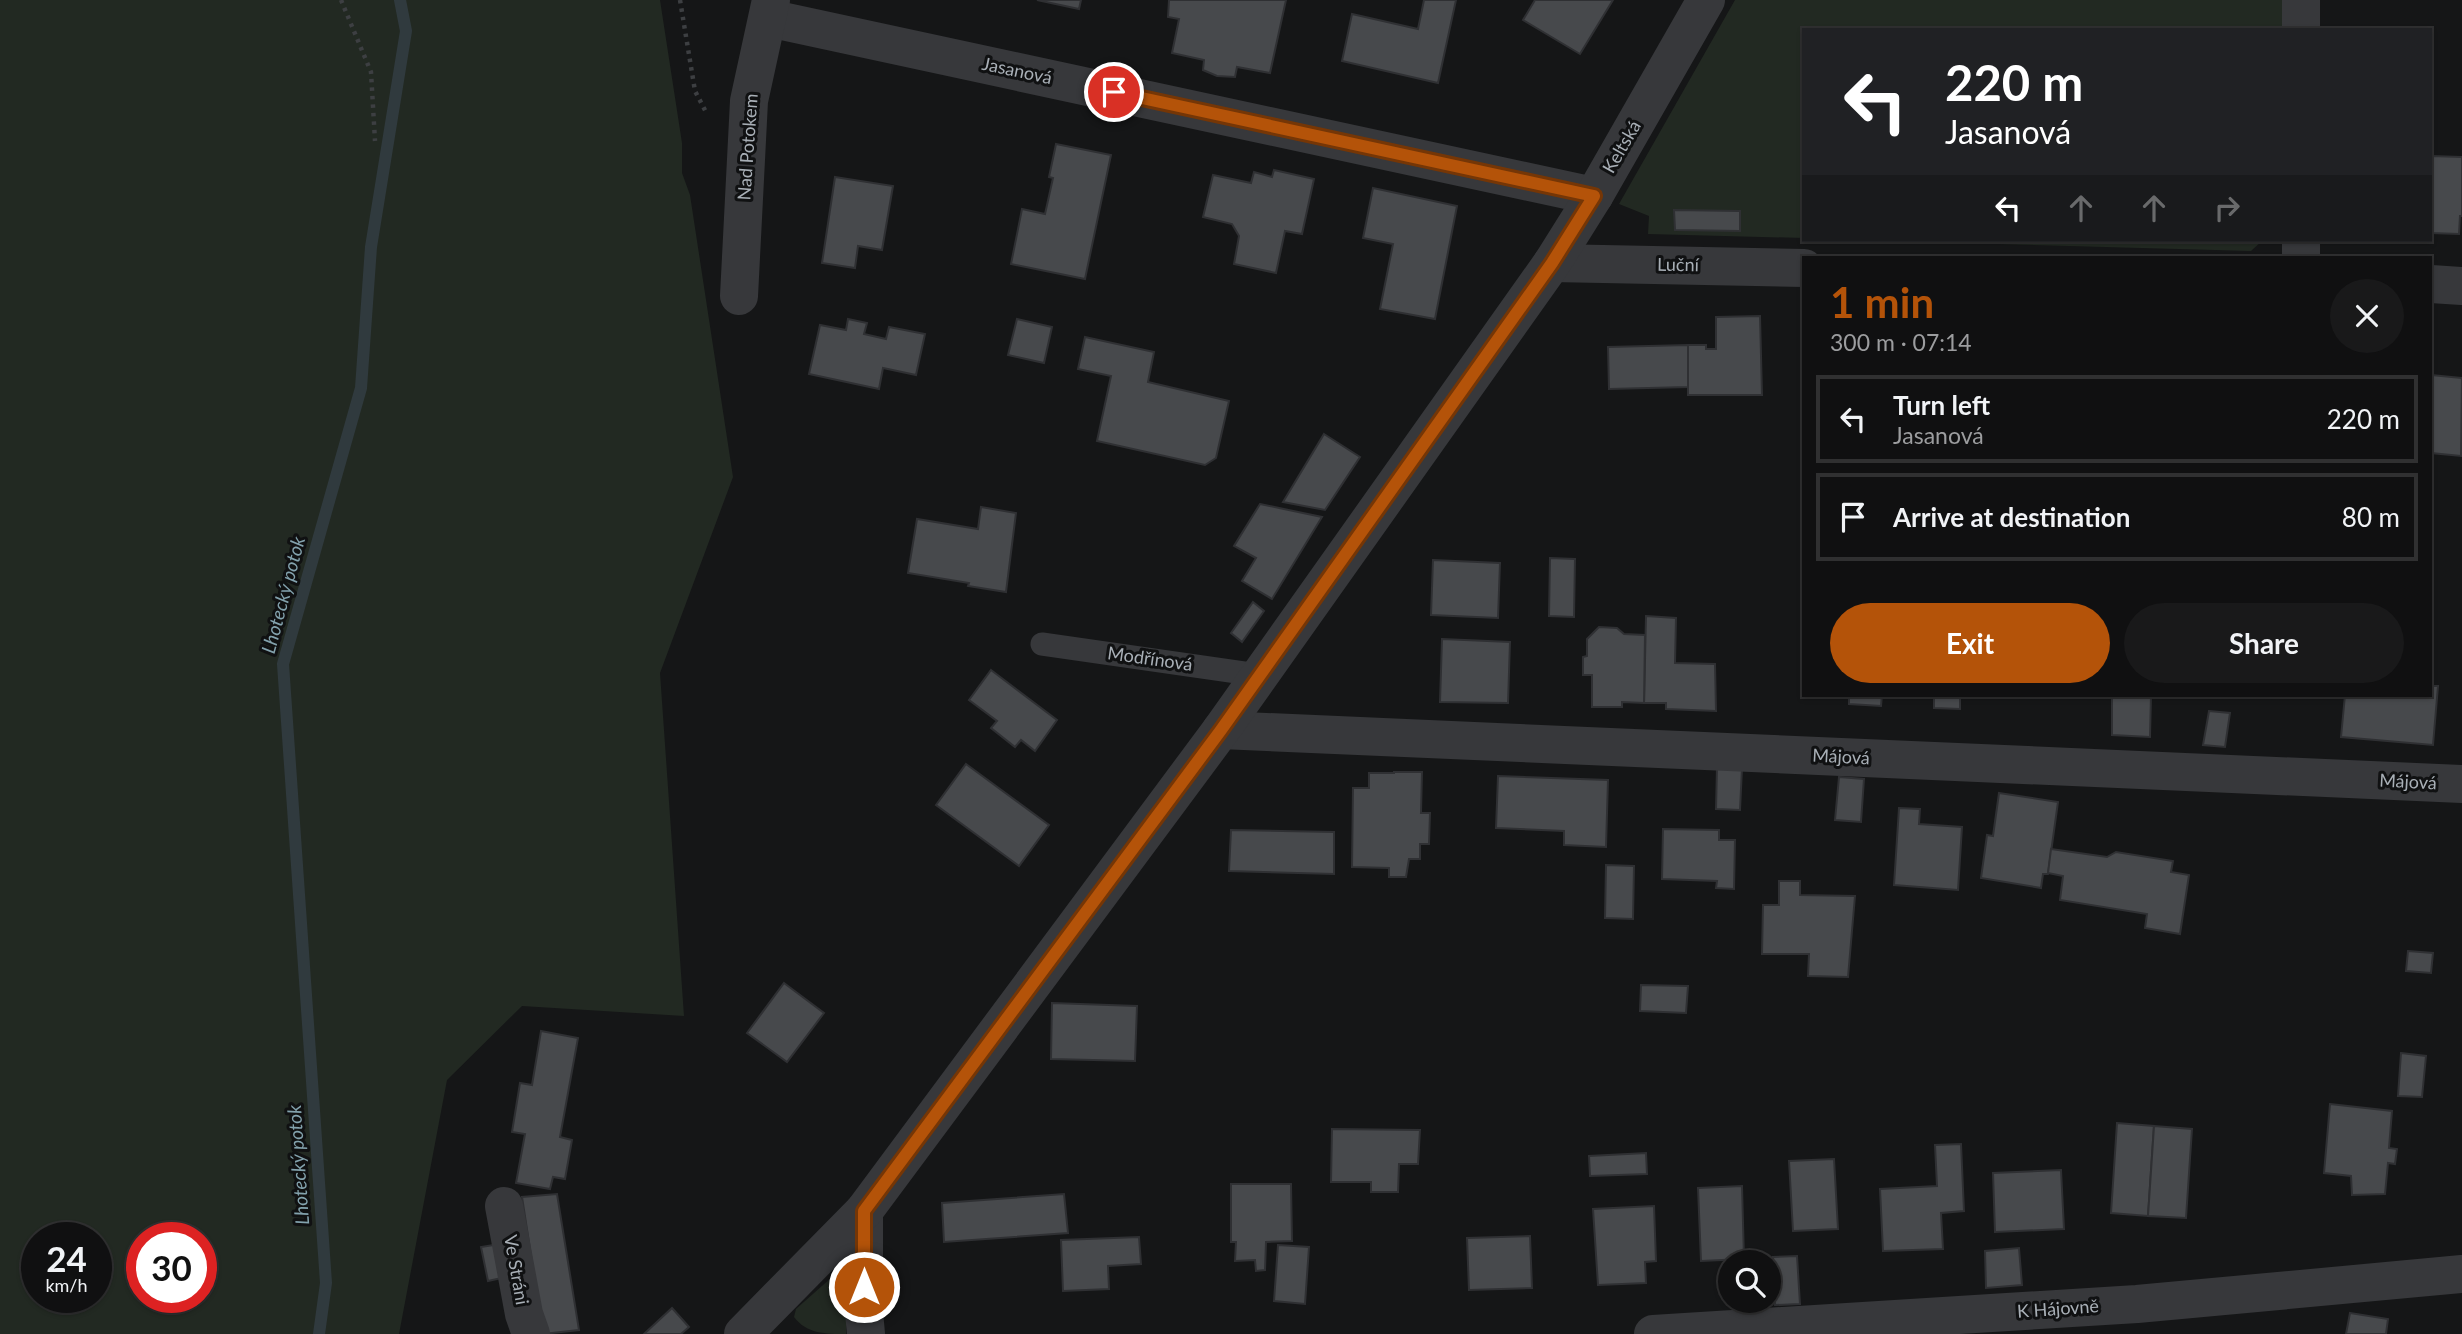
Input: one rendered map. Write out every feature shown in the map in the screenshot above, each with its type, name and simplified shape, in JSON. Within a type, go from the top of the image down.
[{"type":"street","name":"Keltská","points":[[748,1333],[864,1211],[1221,730],[1552,263],[1594,196],[1706,0]]},
{"type":"street","points":[[2301,0],[2301,28]]},
{"type":"street","name":"Jasanová","points":[[770,9],[1594,196]]},
{"type":"street","name":"Nad Potokem","points":[[739,296],[749,101],[770,9]]},
{"type":"street","name":"Luční","points":[[1552,263],[1802,268]]},
{"type":"street","points":[[2432,284],[2462,286]]},
{"type":"street","name":"Májová","points":[[1221,730],[2462,784]]},
{"type":"street","name":"Ve Stráni","points":[[504,1206],[524,1314],[531,1334]]},
{"type":"street","points":[[864,1211],[866,1334]]},
{"type":"street","name":"K Hájovně","points":[[1653,1334],[2134,1319],[2462,1274]]},
{"type":"lane","name":"Modřínová","points":[[1042,644],[1258,675]]},
{"type":"path","points":[[341,0],[371,72],[375,141]]},
{"type":"path","points":[[680,0],[695,91],[713,125]]},
{"type":"shaded area","points":[[0,0],[660,0],[682,143],[682,173],[690,195],[733,477],[660,673],[684,1016],[522,1006],[447,1080],[399,1334],[0,1334]]},
{"type":"shaded area","points":[[1735,0],[2283,0],[2283,28],[1802,28],[1802,238],[1648,234],[1649,216],[1619,204]]},
{"type":"shaded area","points":[[1928,242],[2261,242],[2251,251]]},
{"type":"shaded area","points":[[831,1278],[840,1279],[846,1286],[846,1334],[811,1330],[794,1317],[796,1309]]},
{"type":"building","points":[[1037,0],[1081,0],[1079,9]]},
{"type":"building","points":[[1169,0],[1286,0],[1270,73],[1237,67],[1235,77],[1217,76],[1203,70],[1204,60],[1172,53],[1179,19],[1168,17]]},
{"type":"building","points":[[1424,0],[1456,0],[1438,83],[1342,61],[1352,14],[1418,29]]},
{"type":"building","points":[[1535,0],[1613,0],[1580,54],[1523,20]]},
{"type":"building","points":[[1056,144],[1111,155],[1085,279],[1011,264],[1022,209],[1045,214],[1053,178],[1049,177]]},
{"type":"building","points":[[2432,156],[2462,157],[2462,216],[2459,234],[2432,233]]},
{"type":"building","points":[[1274,170],[1314,179],[1302,234],[1285,231],[1276,273],[1234,264],[1239,236],[1232,224],[1203,217],[1213,175],[1251,183],[1254,172],[1272,177]]},
{"type":"building","points":[[835,177],[893,186],[882,250],[858,246],[855,268],[822,263]]},
{"type":"building","points":[[1373,188],[1457,206],[1435,319],[1380,309],[1393,244],[1363,238]]},
{"type":"building","points":[[1674,210],[1740,211],[1740,231],[1675,230]]},
{"type":"building","points":[[1760,316],[1762,395],[1688,395],[1688,345],[1706,345],[1706,349],[1716,349],[1716,317]]},
{"type":"building","points":[[848,319],[867,323],[864,334],[886,339],[889,327],[925,334],[916,375],[883,368],[879,389],[809,374],[820,325],[846,330]]},
{"type":"building","points":[[1017,319],[1052,327],[1044,363],[1008,355]]},
{"type":"building","points":[[1085,337],[1154,352],[1148,382],[1229,401],[1216,458],[1205,465],[1097,441],[1111,376],[1078,369]]},
{"type":"building","points":[[1688,345],[1688,387],[1609,389],[1608,347]]},
{"type":"building","points":[[2432,375],[2462,378],[2461,456],[2432,453]]},
{"type":"building","points":[[1324,434],[1360,457],[1325,510],[1283,502]]},
{"type":"building","points":[[1260,504],[1322,517],[1272,599],[1242,581],[1256,558],[1234,546]]},
{"type":"building","points":[[981,507],[1016,513],[1006,592],[908,573],[917,519],[978,529]]},
{"type":"building","points":[[1550,558],[1575,559],[1574,617],[1549,616]]},
{"type":"building","points":[[1433,560],[1500,563],[1498,618],[1431,615]]},
{"type":"building","points":[[1253,602],[1264,611],[1242,642],[1231,633]]},
{"type":"building","points":[[1646,616],[1676,618],[1675,663],[1715,664],[1716,711],[1666,709],[1666,703],[1644,703]]},
{"type":"building","points":[[1599,627],[1617,628],[1624,634],[1645,635],[1644,703],[1622,702],[1622,707],[1592,707],[1592,675],[1583,675],[1583,657],[1587,656],[1587,639]]},
{"type":"building","points":[[1442,639],[1510,642],[1508,703],[1440,702]]},
{"type":"building","points":[[991,670],[1057,720],[1035,751],[1021,740],[1015,747],[991,728],[997,721],[969,700]]},
{"type":"building","points":[[2432,686],[2438,686],[2433,745],[2341,737],[2345,697],[2432,697]]},
{"type":"building","points":[[1849,697],[1882,697],[1881,706],[1849,704]]},
{"type":"building","points":[[1934,697],[1960,697],[1960,709],[1934,708]]},
{"type":"building","points":[[2112,697],[2151,697],[2150,737],[2112,735]]},
{"type":"building","points":[[2209,711],[2230,713],[2225,747],[2203,745]]},
{"type":"building","points":[[966,764],[1049,825],[1019,866],[936,805]]},
{"type":"building","points":[[1717,767],[1742,768],[1740,810],[1716,809]]},
{"type":"building","points":[[1422,772],[1421,813],[1430,813],[1429,844],[1420,844],[1420,859],[1409,859],[1406,877],[1389,877],[1389,868],[1352,867],[1353,788],[1369,788],[1369,773]]},
{"type":"building","points":[[1498,776],[1608,780],[1606,847],[1564,845],[1564,831],[1496,828]]},
{"type":"building","points":[[1839,777],[1864,779],[1861,822],[1835,820]]},
{"type":"building","points":[[1999,793],[2058,802],[2048,874],[2043,874],[2041,888],[1981,878],[1987,835],[1993,836]]},
{"type":"building","points":[[1899,808],[1920,809],[1919,824],[1962,827],[1958,890],[1894,885]]},
{"type":"building","points":[[1663,829],[1719,830],[1719,840],[1735,840],[1734,889],[1716,888],[1717,881],[1662,879]]},
{"type":"building","points":[[1231,830],[1334,832],[1334,874],[1229,871]]},
{"type":"building","points":[[2051,849],[2107,857],[2116,852],[2173,861],[2171,872],[2189,875],[2180,934],[2145,928],[2147,914],[2060,900],[2063,876],[2048,873]]},
{"type":"building","points":[[1606,865],[1634,866],[1633,919],[1605,918]]},
{"type":"building","points":[[1779,881],[1800,881],[1800,895],[1855,896],[1848,977],[1808,976],[1809,954],[1762,954],[1763,905],[1779,905]]},
{"type":"building","points":[[2408,951],[2433,953],[2431,973],[2406,971]]},
{"type":"building","points":[[784,983],[824,1013],[787,1062],[747,1033]]},
{"type":"building","points":[[1641,985],[1688,986],[1686,1013],[1640,1011]]},
{"type":"building","points":[[1052,1003],[1137,1006],[1135,1061],[1051,1059]]},
{"type":"building","points":[[541,1031],[578,1038],[560,1137],[572,1140],[565,1179],[553,1177],[550,1189],[516,1183],[525,1134],[512,1132],[520,1083],[532,1085]]},
{"type":"building","points":[[2401,1053],[2426,1056],[2422,1097],[2398,1096]]},
{"type":"building","points":[[2330,1104],[2392,1111],[2389,1148],[2397,1149],[2395,1164],[2388,1163],[2385,1194],[2352,1195],[2351,1176],[2324,1173]]},
{"type":"building","points":[[2117,1123],[2154,1126],[2148,1216],[2111,1213]]},
{"type":"building","points":[[2154,1126],[2192,1129],[2186,1218],[2148,1216]]},
{"type":"building","points":[[1332,1129],[1420,1130],[1418,1164],[1399,1164],[1398,1192],[1371,1192],[1371,1182],[1331,1182]]},
{"type":"building","points":[[1961,1144],[1964,1211],[1941,1213],[1943,1249],[1883,1251],[1880,1189],[1937,1186],[1935,1145]]},
{"type":"building","points":[[1646,1153],[1647,1174],[1590,1176],[1589,1156]]},
{"type":"building","points":[[1834,1159],[1838,1229],[1793,1231],[1789,1161]]},
{"type":"building","points":[[2061,1170],[2064,1229],[1995,1232],[1993,1173]]},
{"type":"building","points":[[1231,1184],[1291,1184],[1292,1241],[1266,1242],[1265,1270],[1256,1271],[1255,1260],[1235,1261],[1236,1242],[1231,1242]]},
{"type":"building","points":[[1742,1186],[1744,1250],[1718,1250],[1718,1260],[1701,1261],[1698,1188]]},
{"type":"building","points":[[557,1194],[579,1330],[543,1334],[522,1197]]},
{"type":"building","points":[[1064,1194],[1068,1233],[944,1242],[942,1203]]},
{"type":"building","points":[[1654,1206],[1656,1261],[1645,1262],[1646,1283],[1598,1285],[1593,1209]]},
{"type":"building","points":[[1530,1236],[1532,1288],[1469,1290],[1467,1238]]},
{"type":"building","points":[[1139,1237],[1141,1264],[1108,1266],[1109,1289],[1063,1291],[1061,1240]]},
{"type":"building","points":[[500,1244],[506,1277],[488,1281],[481,1247]]},
{"type":"building","points":[[1278,1245],[1309,1247],[1305,1304],[1274,1301]]},
{"type":"building","points":[[2019,1248],[2022,1285],[1986,1288],[1985,1251]]},
{"type":"building","points":[[1797,1256],[1800,1304],[1781,1305],[1781,1257]]},
{"type":"building","points":[[672,1308],[689,1327],[681,1334],[644,1334]]},
{"type":"building","points":[[2350,1313],[2388,1319],[2386,1334],[2346,1334]]},
{"type":"waterway","name":"Lhotecký potok","points":[[319,1334],[326,1283],[283,664],[361,388],[371,247],[406,31],[400,0]]},
{"type":"route","points":[[864,1287],[864,1211],[1221,730],[1552,263],[1594,196],[1114,92]]}]
